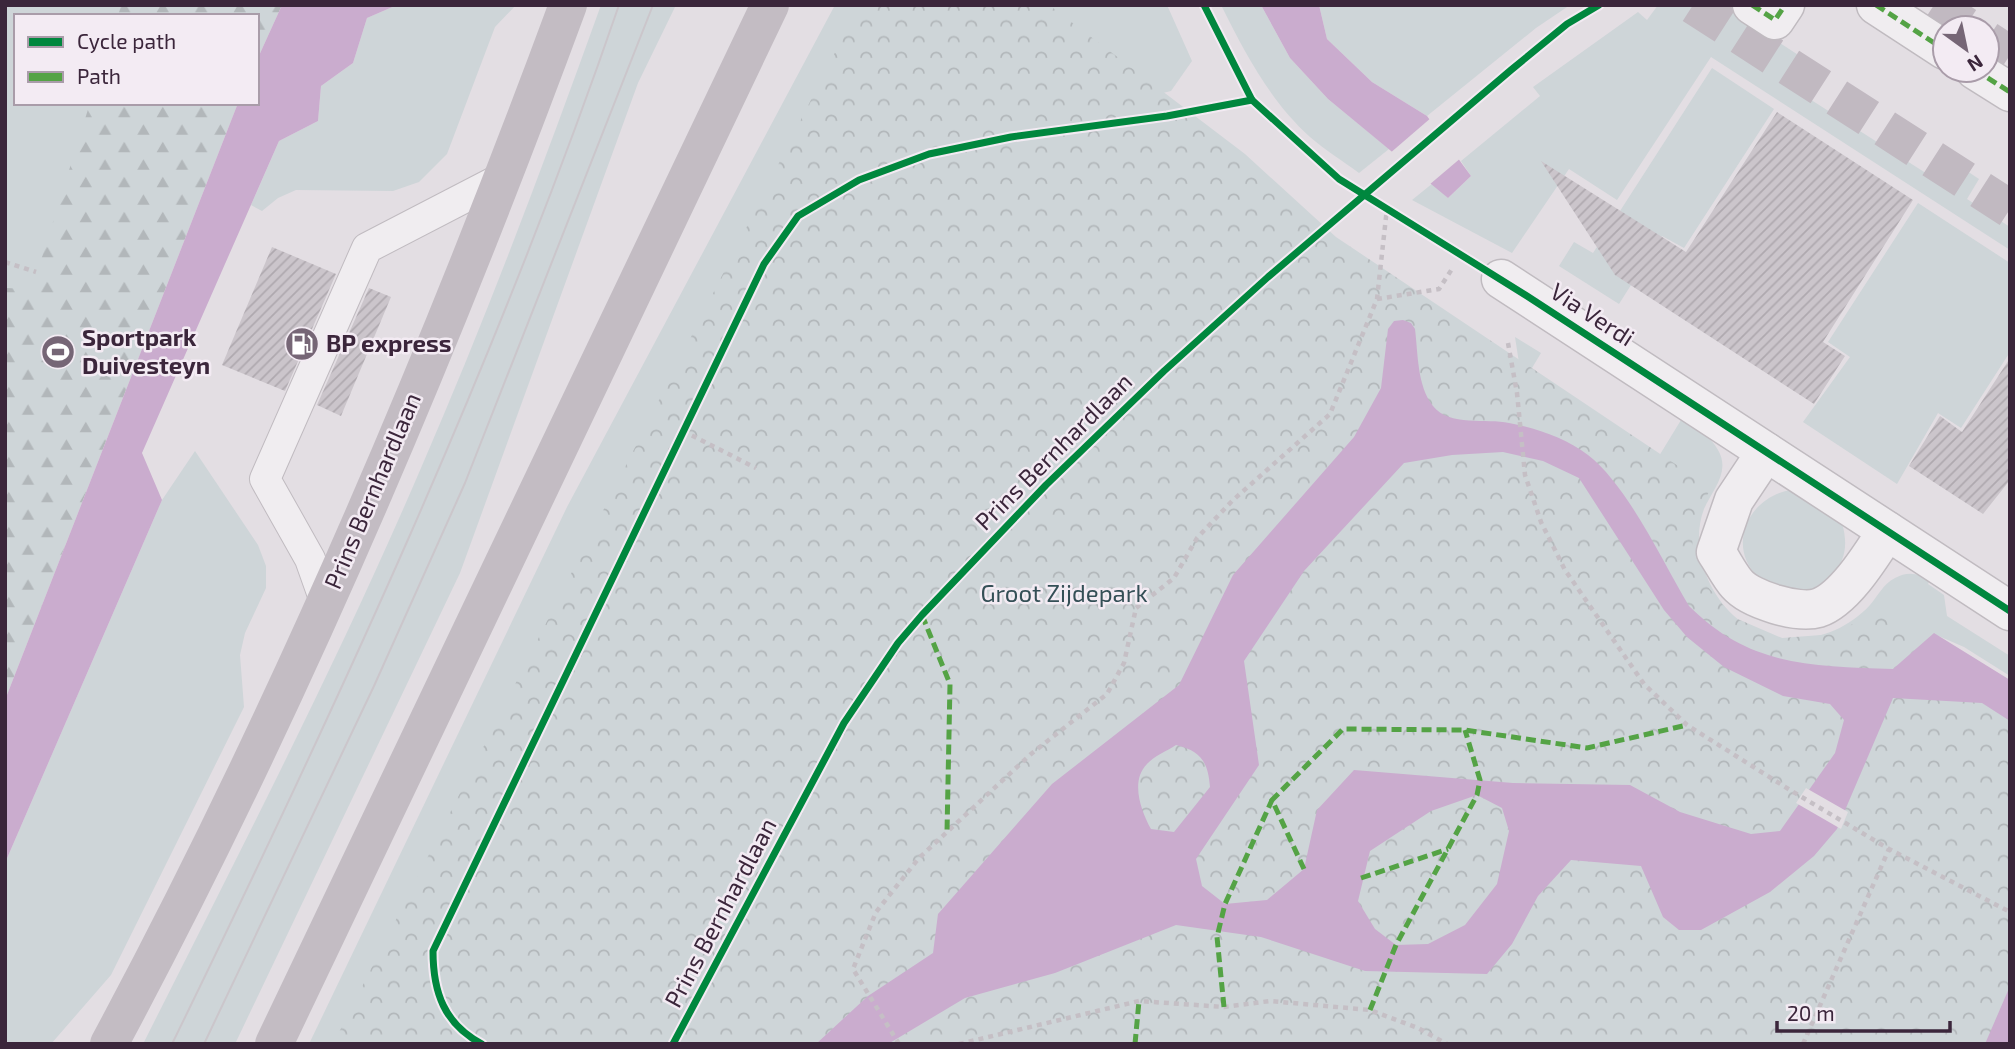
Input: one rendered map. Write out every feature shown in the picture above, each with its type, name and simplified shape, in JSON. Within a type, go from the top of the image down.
[{"type":"main road","name":"Prins Bernhardlaan","points":[[109,1044],[171,929],[326,604],[505,177],[568,5]]},
{"type":"main road","points":[[274,1044],[770,5]]},
{"type":"street","points":[[1752,5],[1775,20],[1785,5]]},
{"type":"street","points":[[1876,5],[1931,41]]},
{"type":"street","name":"Via Verdi","points":[[1500,279],[2010,611]]},
{"type":"street","points":[[1766,452],[1734,500],[1716,552],[1738,586],[1785,609],[1818,608],[1838,595],[1864,565],[1887,531]]},
{"type":"lane","points":[[326,604],[310,559],[265,480],[367,248],[505,177]]},
{"type":"path","points":[[1375,201],[1397,215]]},
{"type":"path","points":[[897,1041],[853,969],[876,912],[929,849],[1031,754],[1107,694],[1124,663],[1136,608],[1174,578],[1197,538],[1232,501],[1330,414],[1377,299],[1387,208]]},
{"type":"path","points":[[1377,299],[1439,289],[1462,255],[1500,279]]},
{"type":"path","points":[[5,262],[36,272]]},
{"type":"path","points":[[1517,393],[1525,475],[1541,523],[1564,570],[1644,684],[1686,725],[1790,790],[1889,849],[2010,912]]},
{"type":"path","points":[[677,444],[689,419]]},
{"type":"path","points":[[683,431],[755,468]]},
{"type":"path","points":[[1803,1044],[1889,849]]},
{"type":"path","points":[[959,1044],[1139,1001],[1224,1007],[1270,1002],[1370,1010],[1418,1028],[1447,1044]]},
{"type":"green space","name":"Sportpark Duivesteyn","points":[[5,5],[258,5],[254,14],[14,14],[14,105],[215,105],[5,601]]},
{"type":"green space","points":[[121,5],[282,5],[259,56],[259,14],[119,14]]},
{"type":"green space","points":[[397,5],[516,5],[495,27],[447,154],[419,182],[393,191],[296,190],[278,198],[262,211],[251,205],[279,141],[318,121],[321,86],[353,63],[367,18]]},
{"type":"green space","points":[[601,5],[676,5],[638,83],[460,573],[235,1044],[143,1044],[287,758],[389,541],[492,296]]},
{"type":"green space","points":[[835,5],[1167,5],[1192,61],[1171,91],[1106,107],[440,1044],[309,1044],[567,507]]},
{"type":"green space","name":"Groot Zijdepark","points":[[859,5],[1049,5],[1245,154],[1336,237],[1711,488],[1692,524],[1693,569],[1733,617],[1782,638],[1834,634],[1875,612],[2010,698],[2010,1044],[333,1044]]},
{"type":"green space","points":[[1221,5],[1261,5],[1290,58],[1328,99],[1389,149],[1359,173],[1310,137],[1271,92],[1249,58]]},
{"type":"green space","points":[[1319,5],[1570,5],[1536,28],[1427,116],[1372,82],[1327,39]]},
{"type":"green space","points":[[1658,5],[1722,5],[1809,62],[1794,89],[1932,177],[1946,157],[1979,179],[1967,199],[2010,227],[2010,250],[1711,57],[1617,200],[1569,169],[1512,253],[1412,200],[1433,183],[1448,198],[1471,176],[1461,161],[1540,96],[1533,87],[1638,12],[1647,20]]},
{"type":"green space","points":[[1712,68],[1774,109],[1684,248],[1662,236],[1619,304],[1559,266],[1574,242],[1593,253]]},
{"type":"green space","name":"Sportpark Duivesteyn","points":[[89,105],[237,105],[5,700],[5,288],[32,289]]},
{"type":"green space","points":[[1918,203],[2010,263],[2010,352],[1961,428],[1938,413],[1897,484],[1803,422],[1850,357],[1828,342]]},
{"type":"green space","points":[[1515,337],[1541,353],[1529,373],[1659,456],[1681,420],[1715,445],[1722,466],[1719,481],[1704,509],[1700,524],[1701,556],[1705,572],[1720,601],[1743,623],[1775,637],[1810,638],[1842,627],[1857,617],[1884,587],[1899,576],[1917,574],[1930,580],[1928,584],[1944,595],[1947,616],[2010,656],[2010,676],[1964,647],[1934,634],[1893,669],[1771,657],[1529,428]]},
{"type":"green space","points":[[195,451],[258,545],[266,566],[266,588],[245,633],[240,655],[244,707],[111,975],[51,1044],[5,1044],[5,863],[162,500]]},
{"type":"green space","points":[[1790,490],[1842,523],[1845,538],[1843,558],[1836,571],[1820,586],[1802,592],[1790,591],[1761,580],[1749,565],[1744,552],[1743,538],[1753,512],[1776,494]]},
{"type":"shaded area","points":[[282,5],[397,5],[367,18],[353,63],[321,86],[318,121],[279,141],[142,453],[162,500],[5,863],[5,700],[237,105],[259,105],[259,56]]},
{"type":"shaded area","points":[[1261,5],[1319,5],[1327,39],[1372,82],[1427,116],[1471,176],[1448,198],[1328,99],[1290,58]]},
{"type":"shaded area","points":[[1394,321],[1411,323],[1415,329],[1424,389],[1440,413],[1458,419],[1519,425],[1560,439],[1588,455],[1617,485],[1689,606],[1735,641],[1759,652],[1809,664],[1893,669],[1934,633],[2010,680],[2010,721],[1982,703],[1893,698],[1837,829],[1814,856],[1770,892],[1701,930],[1679,930],[1663,917],[1641,866],[1571,860],[1538,896],[1512,944],[1487,974],[1365,971],[1261,937],[1176,925],[1055,973],[965,998],[888,1044],[816,1044],[868,996],[933,953],[938,914],[1052,784],[1179,685],[1233,575],[1354,437],[1381,388],[1388,329]],"holes":[[[1503,452],[1543,461],[1579,478],[1664,610],[1687,637],[1724,667],[1783,696],[1830,704],[1844,720],[1835,753],[1780,831],[1751,834],[1680,812],[1630,785],[1513,783],[1354,770],[1317,810],[1304,869],[1267,900],[1225,904],[1202,886],[1196,859],[1259,765],[1244,661],[1304,571],[1404,463],[1452,455]],[[1176,745],[1197,754],[1207,771],[1210,787],[1174,832],[1151,829],[1141,805],[1139,779],[1147,764]],[[1477,795],[1502,808],[1509,831],[1497,884],[1465,925],[1428,944],[1396,945],[1375,929],[1358,901],[1370,851],[1431,811]]]},
{"type":"shaded area","points":[[2010,986],[2010,1044],[1985,1044]]},
{"type":"pier","points":[[1432,117],[1462,157],[1429,185],[1389,154]]},
{"type":"pier","points":[[1806,788],[1848,812],[1841,829],[1796,803]]},
{"type":"building","points":[[1777,112],[1913,200],[1823,342],[1845,356],[1814,404],[1615,275],[1541,161],[1686,252]]},
{"type":"building","points":[[272,247],[336,274],[285,391],[222,365]]},
{"type":"building","points":[[369,288],[391,297],[341,416],[317,405]]},
{"type":"building","points":[[2010,358],[2010,480],[1983,514],[1909,466],[1940,416],[1962,432]]},
{"type":"tunnel","points":[[1693,5],[2010,209]]},
{"type":"tunnel","points":[[1934,5],[1948,14]]},
{"type":"tunnel","points":[[2001,49],[2010,55]]},
{"type":"tram line","points":[[172,1044],[354,661],[412,531],[521,270],[619,5]]},
{"type":"tram line","points":[[204,1044],[374,686],[465,483],[653,5]]},
{"type":"marked path","points":[[1752,5],[1775,20],[1785,5]]},
{"type":"marked path","points":[[1876,5],[1931,41]]},
{"type":"marked path","points":[[1997,84],[2010,92]]},
{"type":"marked path","points":[[922,615],[950,684],[947,832]]},
{"type":"marked path","points":[[1304,869],[1272,800],[1343,729],[1465,730],[1587,748],[1687,725]]},
{"type":"marked path","points":[[1370,1010],[1396,945],[1477,795],[1480,780],[1465,730]]},
{"type":"marked path","points":[[1224,1007],[1217,937],[1225,904],[1272,800]]},
{"type":"marked path","points":[[1361,878],[1448,849]]},
{"type":"marked path","points":[[1135,1044],[1139,1001]]},
{"type":"cycle path","points":[[1204,5],[1252,100],[1339,179],[1527,296],[2010,611]]},
{"type":"cycle path","points":[[673,1044],[844,723],[898,643],[922,615],[1046,485],[1164,371],[1268,277],[1511,70],[1567,24],[1599,5]]},
{"type":"cycle path","points":[[482,1044],[458,1027],[443,1005],[435,980],[433,951],[764,264],[798,216],[859,180],[929,154],[1011,137],[1167,116],[1252,100]]},
{"type":"place","name":"BP express","points":[[302,344]]},
{"type":"place","name":"Sportpark Duivesteyn","points":[[58,352]]}]
